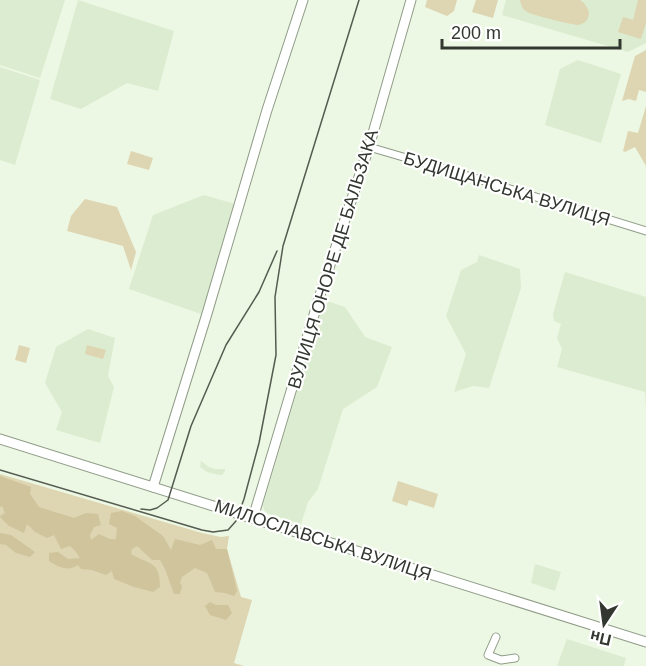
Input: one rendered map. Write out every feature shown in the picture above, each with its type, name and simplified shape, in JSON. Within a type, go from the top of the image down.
[{"type":"street","points":[[153,487],[267,110],[303,0]]},
{"type":"street","name":"ВУЛИЦЯ ОНОРЕ ДЕ БАЛЬЗАКА","points":[[253,518],[319,298],[369,147],[411,0]]},
{"type":"street","name":"БУДИЩАНСЬКА ВУЛИЦЯ","points":[[369,147],[646,231]]},
{"type":"street","name":"МИЛОСЛАВСЬКА ВУЛИЦЯ","points":[[0,439],[646,642]]},
{"type":"street","points":[[496,637],[488,655],[501,660],[515,658]]},
{"type":"shaded area","points":[[0,0],[65,0],[40,78],[0,65]]},
{"type":"shaded area","points":[[78,0],[174,31],[158,91],[127,83],[81,109],[50,99]]},
{"type":"shaded area","points":[[427,0],[457,0],[454,11],[447,16],[425,7]]},
{"type":"shaded area","points":[[476,0],[498,0],[493,18],[472,12]]},
{"type":"shaded area","points":[[506,0],[646,0],[646,43],[628,52],[502,15]]},
{"type":"shaded area","points":[[520,0],[580,0],[586,6],[589,14],[586,21],[578,25],[525,11]]},
{"type":"shaded area","points":[[638,0],[646,0],[646,23],[641,39],[618,32],[623,17],[633,20]]},
{"type":"shaded area","points":[[646,50],[646,92],[639,90],[636,101],[629,99],[622,101],[635,56]]},
{"type":"shaded area","points":[[578,60],[621,74],[601,143],[545,125],[560,69]]},
{"type":"shaded area","points":[[0,67],[40,80],[15,165],[0,160]]},
{"type":"shaded area","points":[[646,106],[646,166],[635,147],[623,151],[628,131],[638,133]]},
{"type":"shaded area","points":[[131,151],[153,158],[149,170],[127,164]]},
{"type":"shaded area","points":[[204,195],[235,204],[201,314],[129,289],[153,215]]},
{"type":"shaded area","points":[[85,199],[117,207],[136,252],[131,270],[123,246],[67,231],[71,216]]},
{"type":"shaded area","points":[[479,255],[520,269],[521,288],[489,388],[473,386],[454,392],[466,354],[446,316],[461,270],[477,262]]},
{"type":"shaded area","points":[[565,272],[646,297],[646,407],[645,392],[557,367],[562,349],[557,338],[561,324],[554,321],[553,314]]},
{"type":"shaded area","points":[[324,300],[345,307],[365,337],[392,347],[377,387],[343,409],[318,489],[308,502],[301,524],[269,514],[264,510],[263,505]]},
{"type":"shaded area","points":[[88,329],[115,338],[108,376],[114,387],[100,443],[56,430],[62,412],[45,383],[56,347]]},
{"type":"shaded area","points":[[19,345],[30,348],[26,363],[15,360]]},
{"type":"shaded area","points":[[87,345],[106,350],[103,359],[85,354]]},
{"type":"shaded area","points":[[201,461],[209,467],[225,469],[225,471],[222,475],[207,472],[200,467]]},
{"type":"shaded area","points":[[0,474],[202,533],[221,537],[229,536],[227,549],[241,597],[252,600],[234,663],[244,666],[0,666]]},
{"type":"shaded area","points":[[0,476],[31,487],[30,494],[39,507],[74,518],[86,513],[98,514],[101,525],[94,527],[90,535],[91,540],[99,534],[116,539],[117,528],[109,524],[111,513],[122,511],[135,516],[163,536],[171,550],[175,539],[200,545],[212,540],[216,549],[227,549],[237,591],[234,596],[215,592],[207,573],[195,568],[182,577],[180,594],[174,594],[160,560],[152,560],[137,546],[132,549],[131,554],[153,565],[158,572],[160,587],[153,592],[114,579],[112,571],[106,575],[81,569],[78,565],[63,568],[56,565],[49,561],[49,553],[58,552],[68,559],[80,558],[70,546],[61,549],[54,535],[47,538],[35,532],[27,524],[24,533],[9,526],[0,517],[5,513],[2,506],[0,507]]},
{"type":"shaded area","points":[[398,481],[438,494],[434,508],[409,500],[407,506],[392,501]]},
{"type":"shaded area","points":[[0,533],[11,535],[35,552],[30,557],[16,553],[6,545],[0,544]]},
{"type":"shaded area","points":[[535,564],[561,572],[555,591],[531,583]]},
{"type":"shaded area","points":[[210,602],[216,605],[228,605],[232,613],[226,620],[210,615],[205,606]]},
{"type":"shaded area","points":[[567,639],[626,658],[624,666],[557,666]]},
{"type":"tram line","points":[[0,470],[202,530],[213,532],[228,530],[236,521],[259,443],[276,355],[275,297],[283,246],[359,0]]},
{"type":"tram line","points":[[141,509],[157,508],[168,500],[191,426],[226,345],[259,292],[277,251]]}]
